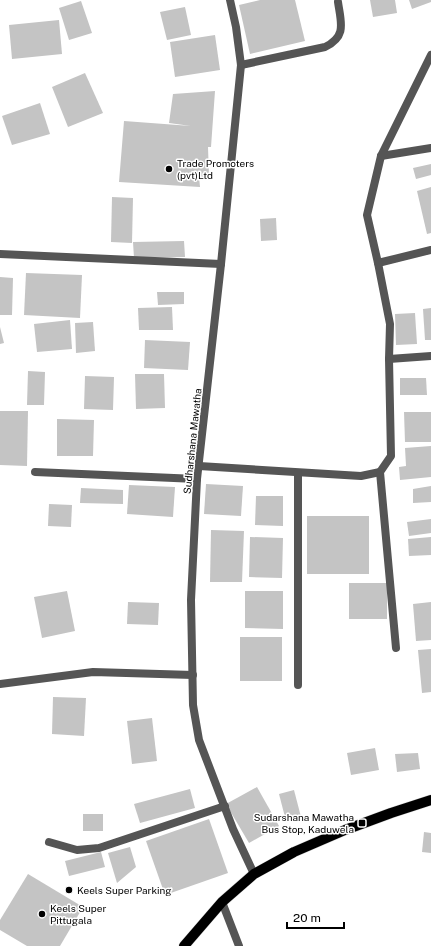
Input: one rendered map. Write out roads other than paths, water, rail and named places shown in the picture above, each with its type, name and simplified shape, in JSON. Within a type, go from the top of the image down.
[{"type":"main road","points":[[184,946],[222,902],[254,874],[294,852],[344,830],[431,800]]},
{"type":"street","name":"Sudharshana Mawatha","points":[[230,0],[236,27],[241,65],[197,479],[191,600],[193,705],[199,740],[226,806],[233,828],[254,874]]},
{"type":"street","points":[[241,65],[324,48],[335,42],[341,28],[338,2]]},
{"type":"street","points":[[396,648],[380,472],[391,456],[389,359],[390,324],[367,215],[381,156],[431,55]]},
{"type":"street","points":[[381,156],[431,148]]},
{"type":"street","points":[[378,263],[431,250]]},
{"type":"street","points":[[0,254],[221,264]]},
{"type":"street","points":[[389,359],[431,356]]},
{"type":"street","points":[[199,466],[361,476],[380,472]]},
{"type":"street","points":[[36,472],[197,479]]},
{"type":"street","points":[[298,473],[298,685]]},
{"type":"street","points":[[0,684],[93,672],[193,675]]},
{"type":"street","points":[[49,842],[77,850],[99,848],[226,806]]},
{"type":"street","points":[[222,902],[239,946]]},
{"type":"place","name":"Trade Promoters (pvt)Ltd","points":[[169,169]]},
{"type":"place","name":"Sudarshana Mawatha Bus Stop, Kaduwela","points":[[362,823]]},
{"type":"place","name":"Keels Super Parking","points":[[69,890]]},
{"type":"place","name":"Keels Super Pittugala","points":[[42,914]]}]
